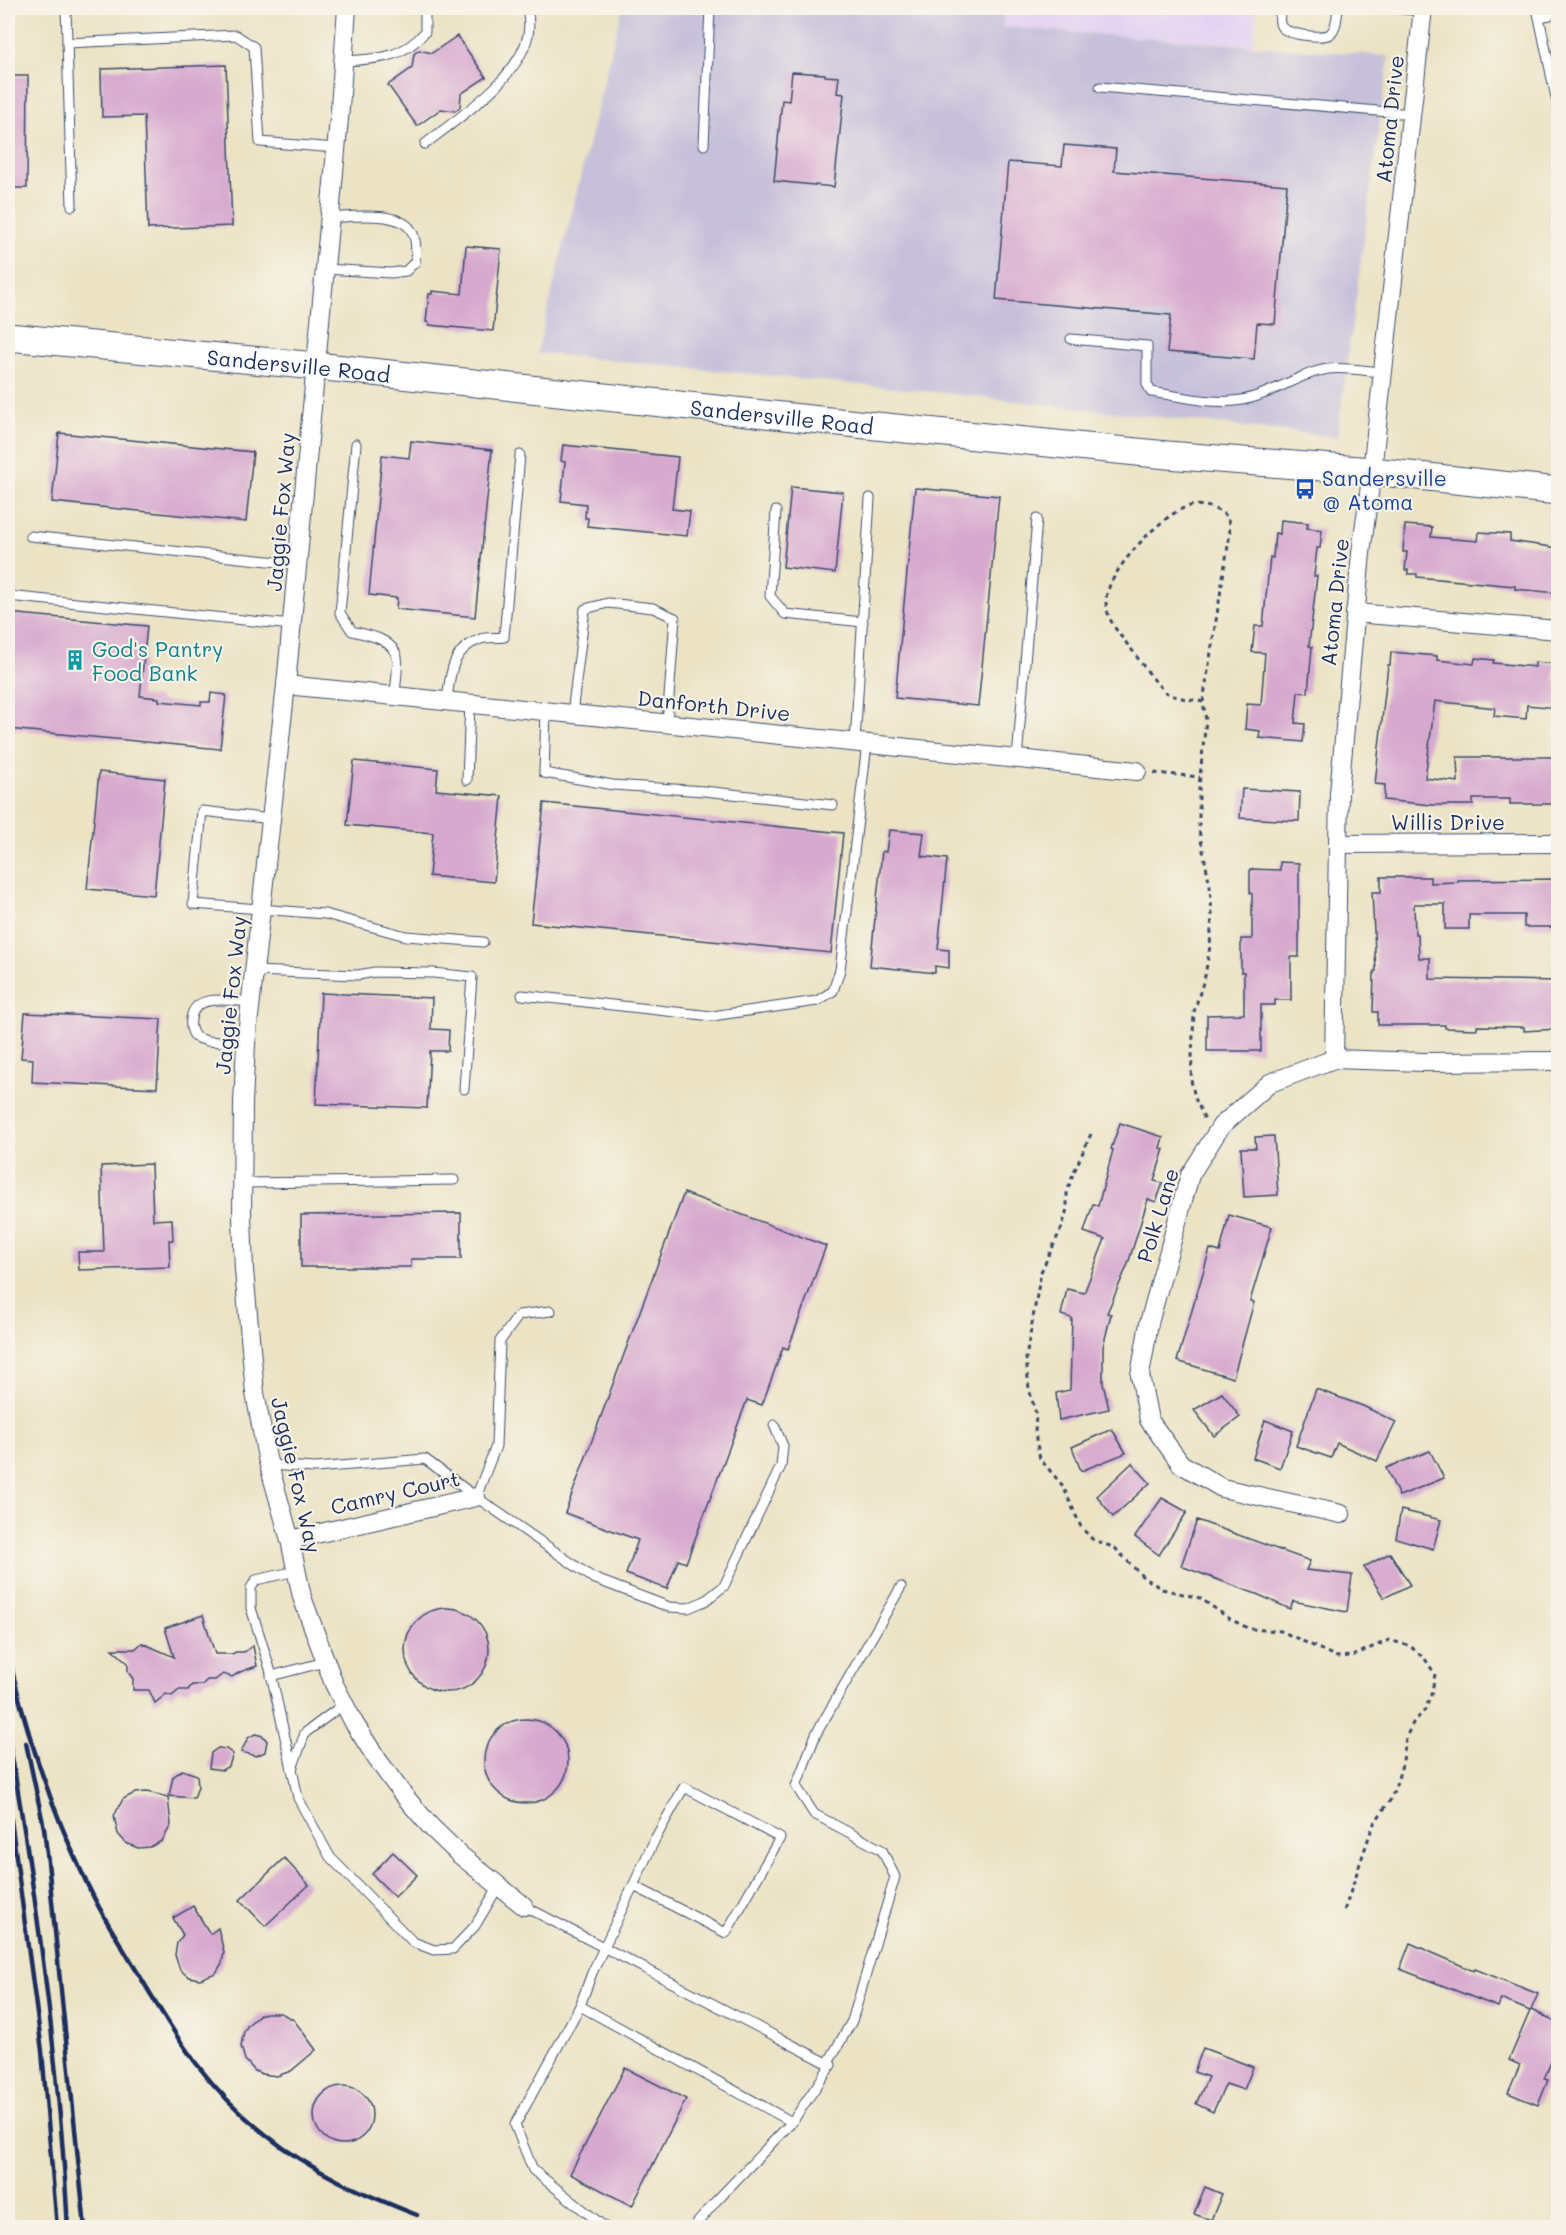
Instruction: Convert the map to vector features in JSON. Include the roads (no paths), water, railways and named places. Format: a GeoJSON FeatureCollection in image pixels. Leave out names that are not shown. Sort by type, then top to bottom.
{"type":"FeatureCollection","features":[{"type":"Feature","properties":{"kind":"street","name":"Jaggie Fox Way"},"geometry":{"type":"LineString","coordinates":[[347,8],[292,625],[246,1044],[242,1183],[244,1270],[255,1393],[269,1465],[290,1539],[302,1597],[325,1662],[344,1704],[400,1792],[430,1826],[452,1848],[524,1906]]}},
{"type":"Feature","properties":{"kind":"street","name":"Atoma Drive"},"geometry":{"type":"LineString","coordinates":[[1334,1059],[1339,793],[1361,553],[1423,9]]}},
{"type":"Feature","properties":{"kind":"street","name":"Sandersville Road"},"geometry":{"type":"LineString","coordinates":[[8,337],[316,366],[1179,456],[1372,471],[1558,490]]}},
{"type":"Feature","properties":{"kind":"street"},"geometry":{"type":"LineString","coordinates":[[1355,612],[1558,630]]}},
{"type":"Feature","properties":{"kind":"street","name":"Danforth Drive"},"geometry":{"type":"LineString","coordinates":[[286,685],[1137,771]]}},
{"type":"Feature","properties":{"kind":"street","name":"Willis Drive"},"geometry":{"type":"LineString","coordinates":[[1338,844],[1558,843]]}},
{"type":"Feature","properties":{"kind":"street","name":"Polk Lane"},"geometry":{"type":"LineString","coordinates":[[1341,1514],[1222,1488],[1181,1464],[1149,1420],[1140,1375],[1149,1323],[1190,1175],[1221,1126],[1270,1083],[1334,1059],[1423,1062],[1558,1061]]}},
{"type":"Feature","properties":{"kind":"street","name":"Camry Court"},"geometry":{"type":"LineString","coordinates":[[290,1539],[476,1497]]}},
{"type":"Feature","properties":{"kind":"lane"},"geometry":{"type":"LineString","coordinates":[[66,8],[72,206]]}},
{"type":"Feature","properties":{"kind":"lane"},"geometry":{"type":"LineString","coordinates":[[344,61],[380,59],[397,53],[417,41],[425,32],[425,8]]}},
{"type":"Feature","properties":{"kind":"lane"},"geometry":{"type":"LineString","coordinates":[[425,144],[480,101],[518,60],[528,37],[528,8]]}},
{"type":"Feature","properties":{"kind":"lane"},"geometry":{"type":"LineString","coordinates":[[704,145],[710,8]]}},
{"type":"Feature","properties":{"kind":"lane"},"geometry":{"type":"LineString","coordinates":[[1281,8],[1281,27],[1289,33],[1322,37],[1331,33],[1335,26],[1338,8]]}},
{"type":"Feature","properties":{"kind":"lane"},"geometry":{"type":"LineString","coordinates":[[1390,8],[1423,9]]}},
{"type":"Feature","properties":{"kind":"lane"},"geometry":{"type":"LineString","coordinates":[[1555,14],[1538,12],[1558,107]]}},
{"type":"Feature","properties":{"kind":"lane"},"geometry":{"type":"LineString","coordinates":[[67,43],[236,35],[254,48],[260,142],[336,148]]}},
{"type":"Feature","properties":{"kind":"lane"},"geometry":{"type":"LineString","coordinates":[[1100,87],[1412,114]]}},
{"type":"Feature","properties":{"kind":"lane"},"geometry":{"type":"LineString","coordinates":[[325,269],[390,273],[406,271],[415,262],[416,244],[411,230],[402,221],[371,216],[330,218]]}},
{"type":"Feature","properties":{"kind":"lane"},"geometry":{"type":"LineString","coordinates":[[1071,339],[1147,346],[1147,384],[1150,392],[1213,401],[1240,400],[1260,396],[1310,374],[1330,369],[1383,372]]}},
{"type":"Feature","properties":{"kind":"lane"},"geometry":{"type":"LineString","coordinates":[[356,444],[340,612],[352,631],[378,638],[389,645],[397,657],[395,696]]}},
{"type":"Feature","properties":{"kind":"lane"},"geometry":{"type":"LineString","coordinates":[[447,701],[451,666],[461,651],[480,639],[504,637],[520,454]]}},
{"type":"Feature","properties":{"kind":"lane"},"geometry":{"type":"LineString","coordinates":[[522,995],[712,1016],[817,1001],[833,991],[840,970],[861,743],[862,622],[870,498]]}},
{"type":"Feature","properties":{"kind":"lane"},"geometry":{"type":"LineString","coordinates":[[776,511],[770,596],[784,614],[862,622]]}},
{"type":"Feature","properties":{"kind":"lane"},"geometry":{"type":"LineString","coordinates":[[1017,759],[1037,519]]}},
{"type":"Feature","properties":{"kind":"lane"},"geometry":{"type":"LineString","coordinates":[[30,536],[297,564]]}},
{"type":"Feature","properties":{"kind":"lane"},"geometry":{"type":"LineString","coordinates":[[8,596],[292,625]]}},
{"type":"Feature","properties":{"kind":"lane"},"geometry":{"type":"LineString","coordinates":[[572,714],[585,609],[608,603],[653,608],[675,618],[667,723]]}},
{"type":"Feature","properties":{"kind":"lane"},"geometry":{"type":"LineString","coordinates":[[467,780],[470,703]]}},
{"type":"Feature","properties":{"kind":"lane"},"geometry":{"type":"LineString","coordinates":[[546,711],[544,773],[613,785],[833,805]]}},
{"type":"Feature","properties":{"kind":"lane"},"geometry":{"type":"LineString","coordinates":[[271,819],[202,811],[193,904],[261,911],[325,914],[406,936],[483,942]]}},
{"type":"Feature","properties":{"kind":"lane"},"geometry":{"type":"LineString","coordinates":[[254,971],[357,975],[375,972],[433,973],[472,977],[464,1089]]}},
{"type":"Feature","properties":{"kind":"lane"},"geometry":{"type":"LineString","coordinates":[[246,1044],[207,1041],[195,1037],[190,1028],[192,1010],[198,1003],[223,1000],[251,1002]]}},
{"type":"Feature","properties":{"kind":"lane"},"geometry":{"type":"LineString","coordinates":[[242,1183],[454,1180]]}},
{"type":"Feature","properties":{"kind":"lane"},"geometry":{"type":"LineString","coordinates":[[476,1497],[496,1446],[500,1341],[519,1315],[551,1311]]}},
{"type":"Feature","properties":{"kind":"lane"},"geometry":{"type":"LineString","coordinates":[[269,1465],[315,1468],[425,1459],[592,1578],[669,1607],[688,1608],[705,1601],[724,1587],[781,1466],[783,1446],[774,1425]]}},
{"type":"Feature","properties":{"kind":"lane"},"geometry":{"type":"LineString","coordinates":[[296,1571],[256,1580],[251,1588],[251,1608],[271,1676],[298,1798],[330,1857],[413,1942],[434,1950],[453,1949],[475,1926],[498,1887]]}},
{"type":"Feature","properties":{"kind":"lane"},"geometry":{"type":"LineString","coordinates":[[828,2063],[852,2021],[895,1877],[882,1850],[814,1814],[796,1786],[816,1734],[901,1587]]}},
{"type":"Feature","properties":{"kind":"lane"},"geometry":{"type":"LineString","coordinates":[[271,1676],[325,1662]]}},
{"type":"Feature","properties":{"kind":"lane"},"geometry":{"type":"LineString","coordinates":[[292,1769],[305,1733],[344,1704]]}},
{"type":"Feature","properties":{"kind":"lane"},"geometry":{"type":"LineString","coordinates":[[606,2228],[533,2170],[515,2125],[580,2006],[592,1972],[655,1839],[684,1787],[780,1838],[726,1933],[634,1886]]}},
{"type":"Feature","properties":{"kind":"lane"},"geometry":{"type":"LineString","coordinates":[[524,1906],[831,2065],[792,2122],[693,2228]]}},
{"type":"Feature","properties":{"kind":"lane"},"geometry":{"type":"LineString","coordinates":[[580,2006],[792,2122]]}},
{"type":"Feature","properties":{"kind":"railway"},"geometry":{"type":"LineString","coordinates":[[8,1651],[39,1765],[83,1875],[118,1940],[195,2062],[245,2117],[282,2147],[338,2180],[417,2215]]}},
{"type":"Feature","properties":{"kind":"railway"},"geometry":{"type":"LineString","coordinates":[[8,1734],[46,1980],[59,2104],[68,2228]]}},
{"type":"Feature","properties":{"kind":"railway"},"geometry":{"type":"LineString","coordinates":[[26,1743],[44,1828],[85,2228]]}},
{"type":"Feature","properties":{"kind":"railway"},"geometry":{"type":"LineString","coordinates":[[8,1797],[42,2051],[57,2228]]}},
{"type":"Feature","properties":{"kind":"place","name":"Sandersville @ Atoma"},"geometry":{"type":"Point","coordinates":[1305,489]}},
{"type":"Feature","properties":{"kind":"place","name":"God's Pantry Food Bank"},"geometry":{"type":"Point","coordinates":[75,660]}}]}
